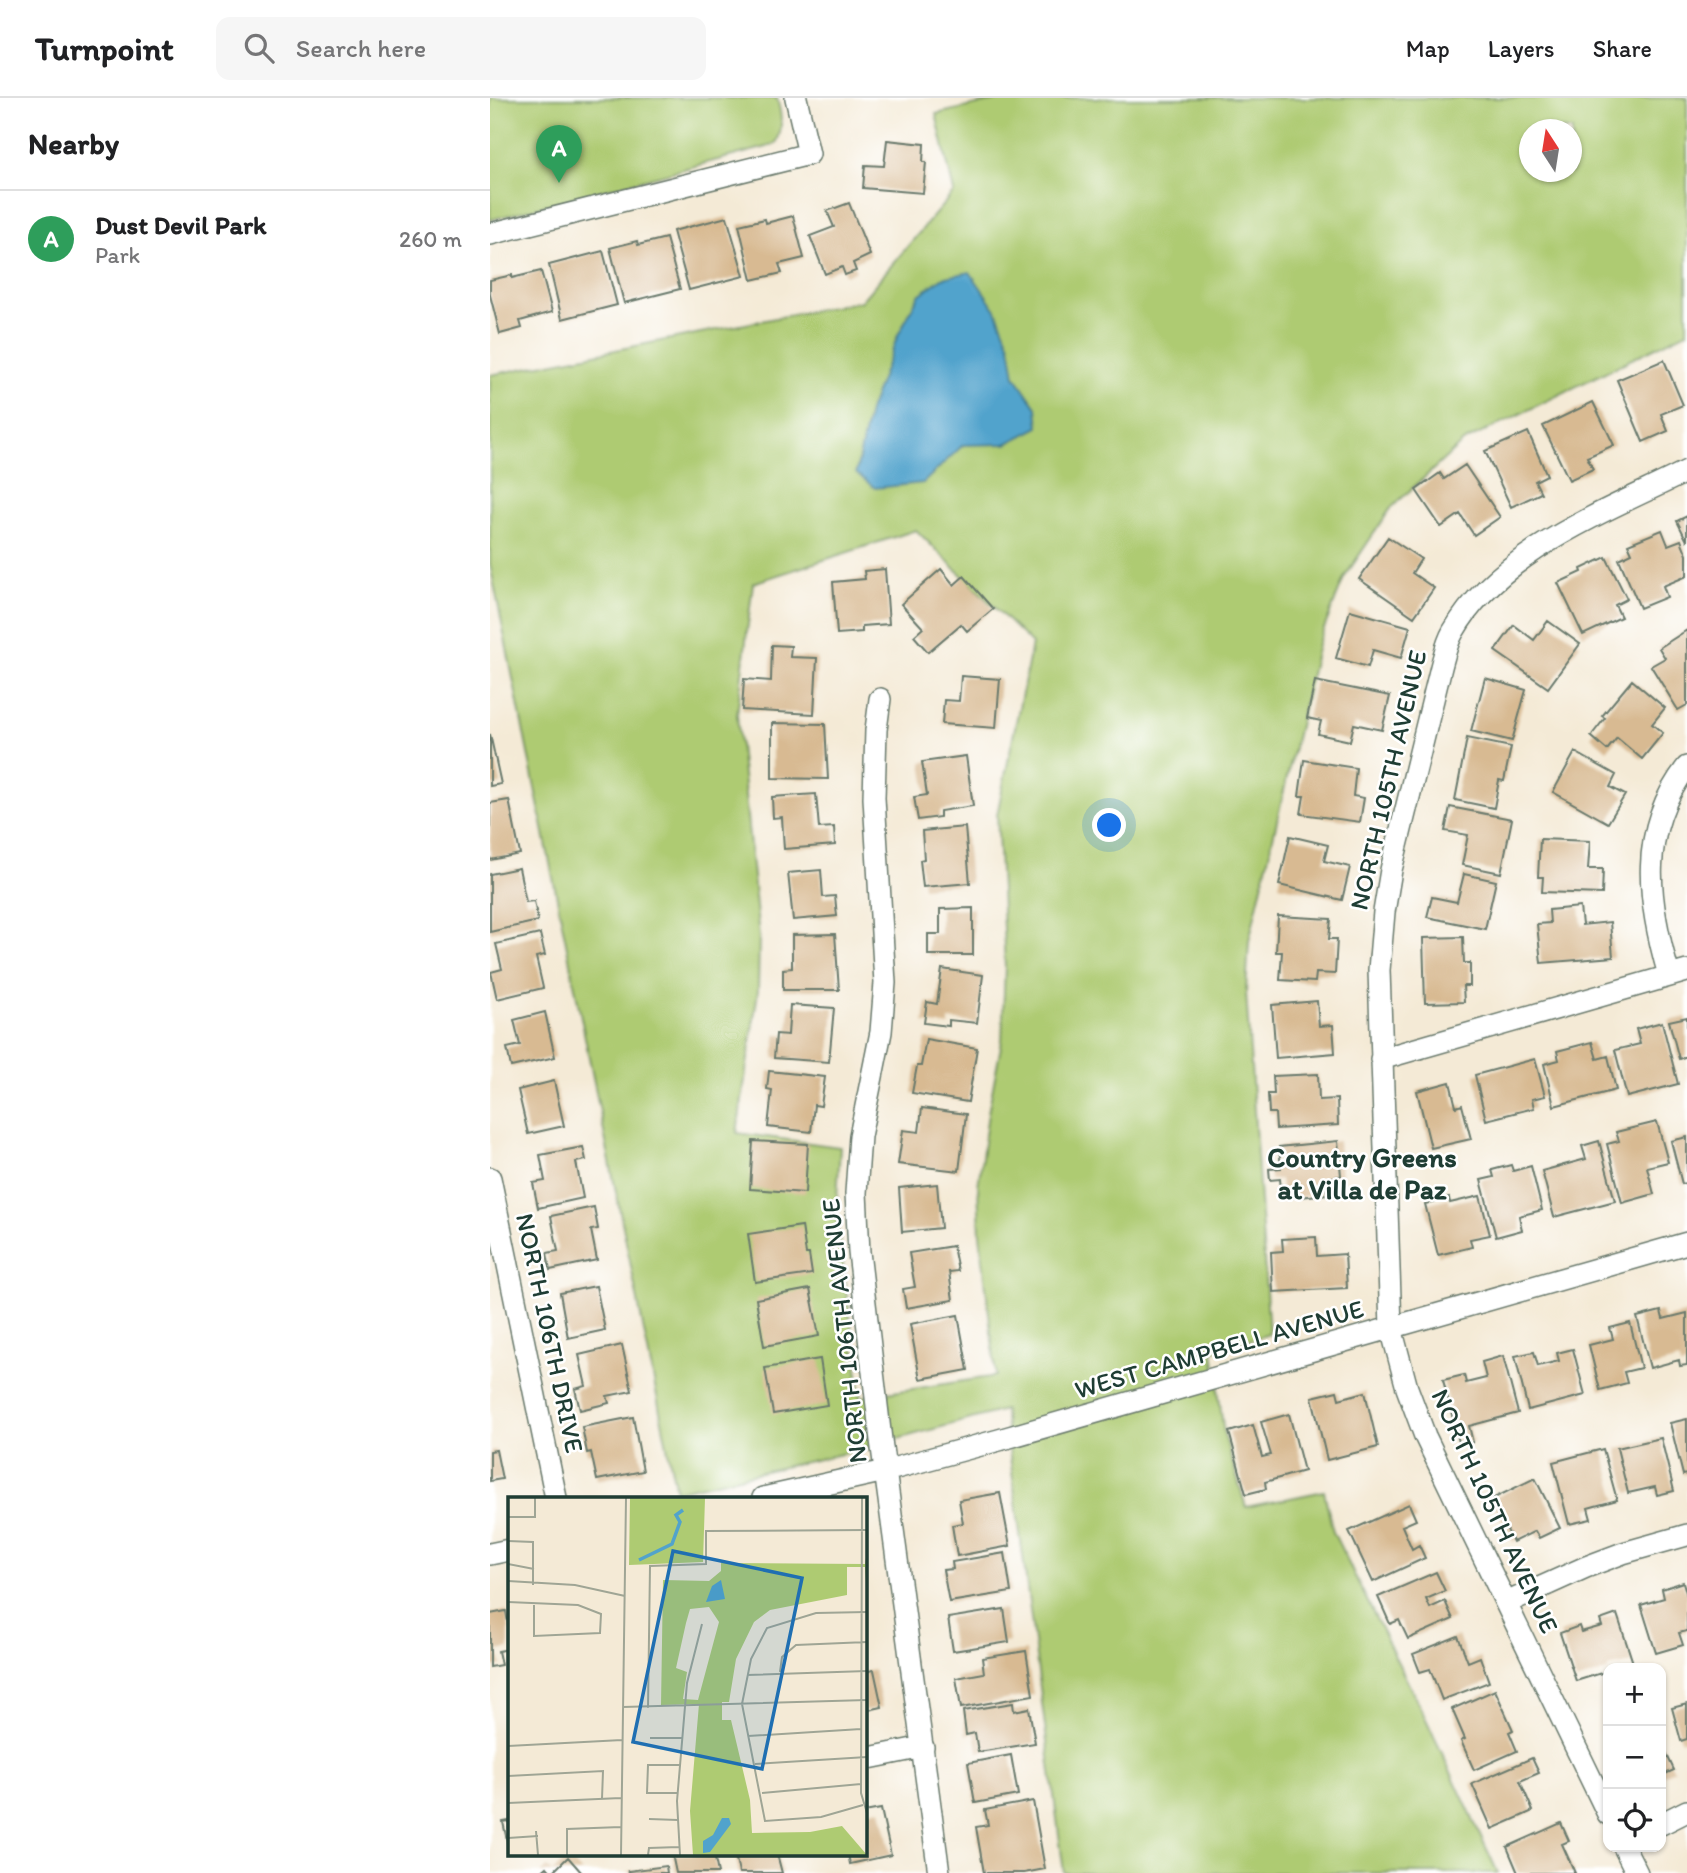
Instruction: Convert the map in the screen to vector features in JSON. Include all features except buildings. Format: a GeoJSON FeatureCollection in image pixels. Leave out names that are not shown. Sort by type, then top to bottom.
{"type":"FeatureCollection","features":[{"type":"Feature","properties":{"kind":"street"},"geometry":{"type":"LineString","coordinates":[[490,234],[809,154],[796,98]]}},
{"type":"Feature","properties":{"kind":"street","name":"NORTH 105TH AVENUE"},"geometry":{"type":"LineString","coordinates":[[1603,1804],[1425,1436],[1407,1388],[1391,1328],[1379,970],[1384,912],[1398,843],[1451,634],[1468,608],[1501,575],[1536,547],[1687,471]]}},
{"type":"Feature","properties":{"kind":"street","name":"NORTH 106TH AVENUE"},"geometry":{"type":"LineString","coordinates":[[880,699],[876,730],[874,798],[885,983],[881,1032],[860,1136],[856,1193],[859,1252],[885,1471],[939,1873]]}},
{"type":"Feature","properties":{"kind":"street"},"geometry":{"type":"LineString","coordinates":[[1381,1059],[1678,973],[1656,930],[1650,870],[1655,834],[1673,785],[1687,767]]}},
{"type":"Feature","properties":{"kind":"street","name":"NORTH 106TH DRIVE"},"geometry":{"type":"LineString","coordinates":[[490,1178],[555,1497]]}},
{"type":"Feature","properties":{"kind":"street","name":"WEST CAMPBELL AVENUE"},"geometry":{"type":"LineString","coordinates":[[772,1497],[885,1471],[1687,1243]]}},
{"type":"Feature","properties":{"kind":"street"},"geometry":{"type":"LineString","coordinates":[[1506,1603],[1623,1553],[1687,1535]]}},
{"type":"Feature","properties":{"kind":"street"},"geometry":{"type":"LineString","coordinates":[[490,1554],[508,1550]]}},
{"type":"Feature","properties":{"kind":"street"},"geometry":{"type":"LineString","coordinates":[[866,1759],[923,1748]]}},
{"type":"Feature","properties":{"kind":"street"},"geometry":{"type":"LineString","coordinates":[[1666,1822],[1687,1811]]}},
{"type":"Feature","properties":{"kind":"street"},"geometry":{"type":"LineString","coordinates":[[1626,1852],[1637,1873]]}},
{"type":"Feature","properties":{"kind":"green space"},"geometry":{"type":"Polygon","coordinates":[[[490,98],[777,98],[781,127],[776,143],[767,147],[490,220],[490,98]]]}},
{"type":"Feature","properties":{"kind":"green space"},"geometry":{"type":"Polygon","coordinates":[[[1009,98],[1687,98],[1687,332],[1463,442],[1391,508],[1344,578],[1318,644],[1249,941],[1246,992],[1269,1334],[1213,1351],[1224,1434],[1246,1507],[1324,1491],[1333,1532],[1426,1719],[1498,1873],[1064,1873],[1004,1410],[846,1453],[676,1491],[490,564],[490,375],[861,301],[954,192],[936,114],[1009,98]],[[916,530],[753,583],[737,715],[759,937],[758,991],[737,1133],[840,1147],[836,1215],[861,1397],[996,1376],[980,1234],[978,1186],[1002,1041],[1005,966],[997,815],[1032,644],[916,530]]]}},
{"type":"Feature","properties":{"kind":"water"},"geometry":{"type":"Polygon","coordinates":[[[970,272],[996,310],[1010,345],[1015,376],[1037,408],[1039,427],[1006,444],[963,445],[923,483],[875,488],[856,473],[869,411],[898,335],[919,295],[942,278],[970,272]]]}},
{"type":"Feature","properties":{"kind":"place","name":"Dust Devil Park"},"geometry":{"type":"Point","coordinates":[559,183]}},
{"type":"Feature","properties":{"kind":"district","name":"Country Greens at Villa de Paz"},"geometry":{"type":"Point","coordinates":[1362,1173]}}]}
